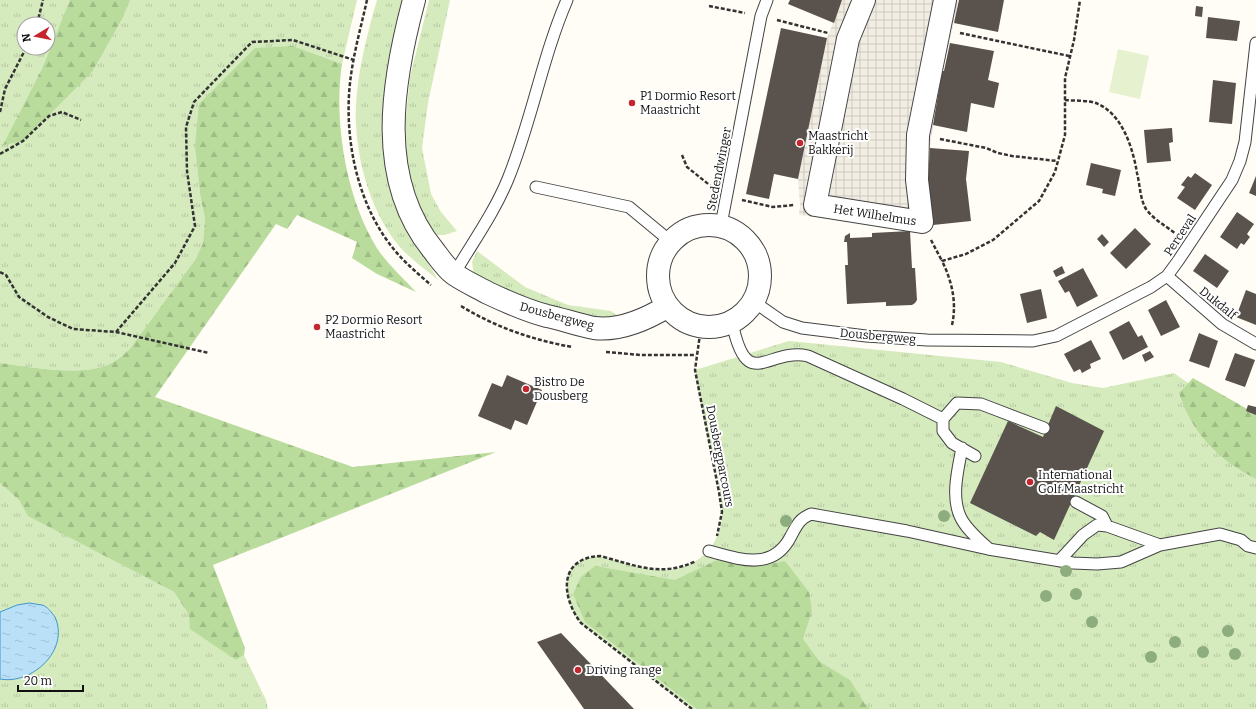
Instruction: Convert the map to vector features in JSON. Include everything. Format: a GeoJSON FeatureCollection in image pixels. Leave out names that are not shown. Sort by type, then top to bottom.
{"type":"FeatureCollection","features":[{"type":"Feature","properties":{"kind":"street","name":"Dousbergweg"},"geometry":{"type":"LineString","coordinates":[[414,0],[404,39],[396,97],[394,132],[396,164],[400,187],[411,218],[427,243],[454,274],[503,300],[534,313],[594,328],[615,327],[649,318],[668,306]]}},
{"type":"Feature","properties":{"kind":"street","name":"Het Wilhelmus"},"geometry":{"type":"LineString","coordinates":[[864,0],[848,39],[815,205],[922,222],[917,180],[918,135],[945,0]]}},
{"type":"Feature","properties":{"kind":"street"},"geometry":{"type":"LineString","coordinates":[[708,224],[721,225],[736,231],[748,242],[757,255],[761,271],[760,287],[754,302],[744,314],[732,322],[717,327],[701,327],[688,323],[677,316],[668,306],[662,296],[658,272],[660,260],[670,241],[683,231],[695,226],[708,224]]}},
{"type":"Feature","properties":{"kind":"lane"},"geometry":{"type":"LineString","coordinates":[[454,274],[495,208],[508,177],[526,127],[556,26],[567,0]]}},
{"type":"Feature","properties":{"kind":"lane","name":"Stedendwinger"},"geometry":{"type":"LineString","coordinates":[[721,225],[761,16],[767,0]]}},
{"type":"Feature","properties":{"kind":"lane","name":"Perceval"},"geometry":{"type":"LineString","coordinates":[[1010,342],[1033,341],[1056,336],[1151,288],[1167,276],[1232,180],[1240,161],[1245,142],[1256,44]]}},
{"type":"Feature","properties":{"kind":"lane"},"geometry":{"type":"LineString","coordinates":[[536,187],[629,207],[670,241]]}},
{"type":"Feature","properties":{"kind":"lane","name":"Dukdalf"},"geometry":{"type":"LineString","coordinates":[[1167,276],[1222,324],[1256,344]]}},
{"type":"Feature","properties":{"kind":"lane","name":"Dousbergweg"},"geometry":{"type":"LineString","coordinates":[[754,302],[783,322],[802,328],[866,336],[1010,342]]}},
{"type":"Feature","properties":{"kind":"lane"},"geometry":{"type":"LineString","coordinates":[[732,322],[736,342],[742,354],[748,360],[757,364],[764,364],[791,355],[799,354],[808,356],[903,399],[943,419]]}},
{"type":"Feature","properties":{"kind":"lane"},"geometry":{"type":"LineString","coordinates":[[975,456],[952,443],[942,431],[943,419],[958,403],[982,404],[1044,428]]}},
{"type":"Feature","properties":{"kind":"lane"},"geometry":{"type":"LineString","coordinates":[[962,448],[958,468],[956,498],[960,516],[975,536],[988,549]]}},
{"type":"Feature","properties":{"kind":"lane"},"geometry":{"type":"LineString","coordinates":[[1076,502],[1102,516],[1107,526]]}},
{"type":"Feature","properties":{"kind":"lane"},"geometry":{"type":"LineString","coordinates":[[709,550],[746,560],[769,558],[781,551],[802,517],[811,514],[907,531],[988,549],[1059,561],[1097,564],[1121,562],[1160,545],[1220,534],[1241,540],[1248,546],[1256,548]]}},
{"type":"Feature","properties":{"kind":"lane"},"geometry":{"type":"LineString","coordinates":[[1059,561],[1083,535],[1097,525],[1107,526],[1160,545]]}},
{"type":"Feature","properties":{"kind":"path"},"geometry":{"type":"LineString","coordinates":[[39,16],[43,0]]}},
{"type":"Feature","properties":{"kind":"path"},"geometry":{"type":"LineString","coordinates":[[367,0],[350,83],[349,107],[356,168],[365,199],[376,222],[392,247],[434,288]]}},
{"type":"Feature","properties":{"kind":"path"},"geometry":{"type":"LineString","coordinates":[[948,340],[955,312],[951,279],[942,261],[966,254],[993,240],[1039,201],[1055,172],[1065,135],[1065,78],[1074,40],[1080,0]]}},
{"type":"Feature","properties":{"kind":"path"},"geometry":{"type":"LineString","coordinates":[[939,29],[1069,56]]}},
{"type":"Feature","properties":{"kind":"path"},"geometry":{"type":"LineString","coordinates":[[116,332],[175,263],[195,226],[188,171],[186,127],[194,102],[252,42],[293,40],[354,60]]}},
{"type":"Feature","properties":{"kind":"path"},"geometry":{"type":"LineString","coordinates":[[0,112],[5,89],[22,56]]}},
{"type":"Feature","properties":{"kind":"path"},"geometry":{"type":"LineString","coordinates":[[1065,100],[1098,103],[1108,110],[1118,122],[1132,152],[1146,208],[1152,217],[1188,246]]}},
{"type":"Feature","properties":{"kind":"path"},"geometry":{"type":"LineString","coordinates":[[0,154],[23,141],[49,116],[62,112],[81,120]]}},
{"type":"Feature","properties":{"kind":"path"},"geometry":{"type":"LineString","coordinates":[[918,135],[986,148],[998,153],[1012,156],[1057,161]]}},
{"type":"Feature","properties":{"kind":"path"},"geometry":{"type":"LineString","coordinates":[[0,272],[6,275],[19,297],[48,317],[73,329],[116,332],[208,353]]}},
{"type":"Feature","properties":{"kind":"path","name":"Dousbergparcours"},"geometry":{"type":"LineString","coordinates":[[692,709],[581,623],[573,613],[566,589],[568,577],[572,568],[578,562],[592,556],[600,556],[658,570],[669,570],[691,563],[709,550],[715,541],[722,512],[713,458],[695,370],[701,327]]}},
{"type":"Feature","properties":{"kind":"green space"},"geometry":{"type":"Polygon","coordinates":[[[0,0],[357,0],[342,64],[293,46],[196,152],[200,194],[205,219],[203,243],[195,260],[130,350],[112,363],[93,369],[53,370],[0,363],[0,0]]]}},
{"type":"Feature","properties":{"kind":"green space"},"geometry":{"type":"Polygon","coordinates":[[[70,0],[130,0],[122,19],[92,72],[23,141],[3,145],[47,56],[56,56],[56,34],[70,0]]]}},
{"type":"Feature","properties":{"kind":"green space"},"geometry":{"type":"Polygon","coordinates":[[[377,0],[404,0],[395,48],[406,224],[438,280],[404,252],[385,226],[370,194],[360,158],[356,122],[357,92],[364,52],[377,0]]]}},
{"type":"Feature","properties":{"kind":"green space"},"geometry":{"type":"Polygon","coordinates":[[[429,0],[450,0],[428,103],[422,148],[431,194],[441,212],[457,231],[444,235],[432,235],[415,202],[407,159],[405,125],[410,77],[429,0]]]}},
{"type":"Feature","properties":{"kind":"green space"},"geometry":{"type":"Polygon","coordinates":[[[293,46],[342,64],[340,87],[341,137],[351,188],[359,212],[369,234],[381,254],[416,292],[377,274],[352,258],[357,242],[297,215],[287,229],[276,224],[155,397],[353,467],[496,452],[213,565],[245,648],[244,655],[236,660],[190,629],[189,615],[174,592],[28,516],[19,500],[0,483],[0,363],[53,370],[93,369],[112,363],[130,349],[195,260],[203,243],[205,219],[200,194],[195,146],[199,104],[255,48],[293,46]]]}},
{"type":"Feature","properties":{"kind":"green space"},"geometry":{"type":"Polygon","coordinates":[[[1118,49],[1149,56],[1140,99],[1109,92],[1118,49]]]}},
{"type":"Feature","properties":{"kind":"green space"},"geometry":{"type":"Polygon","coordinates":[[[477,251],[525,287],[568,305],[611,311],[621,318],[594,320],[527,303],[474,275],[472,262],[477,251]]]}},
{"type":"Feature","properties":{"kind":"green space"},"geometry":{"type":"Polygon","coordinates":[[[789,341],[1001,362],[1072,383],[1103,388],[1174,373],[1256,432],[1256,709],[692,709],[581,623],[574,613],[570,602],[567,591],[567,580],[570,571],[576,564],[586,558],[600,556],[644,568],[672,570],[695,562],[712,546],[718,535],[722,511],[718,481],[705,425],[695,370],[789,341]]]}},
{"type":"Feature","properties":{"kind":"green space"},"geometry":{"type":"Polygon","coordinates":[[[1193,378],[1256,414],[1256,479],[1243,472],[1219,454],[1208,444],[1191,421],[1179,393],[1193,378]]]}},
{"type":"Feature","properties":{"kind":"green space"},"geometry":{"type":"Polygon","coordinates":[[[0,483],[19,500],[29,516],[174,592],[189,615],[236,660],[244,655],[266,700],[268,709],[0,709],[0,483]]]}},
{"type":"Feature","properties":{"kind":"green space"},"geometry":{"type":"Polygon","coordinates":[[[717,560],[762,566],[785,561],[809,592],[812,611],[803,639],[820,662],[850,680],[865,704],[870,709],[697,709],[585,622],[573,594],[581,577],[595,566],[675,580],[717,560]]]}},
{"type":"Feature","properties":{"kind":"shaded area"},"geometry":{"type":"Polygon","coordinates":[[[842,0],[959,0],[937,96],[939,96],[931,138],[928,179],[933,225],[923,226],[799,215],[800,205],[798,179],[827,38],[842,0]]]}},
{"type":"Feature","properties":{"kind":"water"},"geometry":{"type":"Polygon","coordinates":[[[29,603],[44,606],[55,617],[58,629],[57,641],[53,653],[45,663],[35,671],[12,679],[0,679],[0,612],[17,605],[29,603]]]}},
{"type":"Feature","properties":{"kind":"building"},"geometry":{"type":"Polygon","coordinates":[[[790,0],[842,0],[834,23],[788,4],[790,0]]]}},
{"type":"Feature","properties":{"kind":"building"},"geometry":{"type":"Polygon","coordinates":[[[959,0],[1004,0],[998,32],[954,23],[959,0]]]}},
{"type":"Feature","properties":{"kind":"building"},"geometry":{"type":"Polygon","coordinates":[[[1196,6],[1203,7],[1202,17],[1195,16],[1196,6]]]}},
{"type":"Feature","properties":{"kind":"building"},"geometry":{"type":"Polygon","coordinates":[[[1208,17],[1240,21],[1237,41],[1206,38],[1208,17]]]}},
{"type":"Feature","properties":{"kind":"building"},"geometry":{"type":"Polygon","coordinates":[[[781,28],[827,38],[798,179],[774,174],[769,199],[746,194],[781,28]]]}},
{"type":"Feature","properties":{"kind":"building"},"geometry":{"type":"Polygon","coordinates":[[[950,43],[994,51],[988,80],[999,83],[994,108],[971,103],[967,132],[933,125],[942,71],[944,71],[950,43]]]}},
{"type":"Feature","properties":{"kind":"building"},"geometry":{"type":"Polygon","coordinates":[[[1213,80],[1236,83],[1232,124],[1209,122],[1213,80]]]}},
{"type":"Feature","properties":{"kind":"building"},"geometry":{"type":"Polygon","coordinates":[[[1172,128],[1173,142],[1169,143],[1171,161],[1147,163],[1144,130],[1172,128]]]}},
{"type":"Feature","properties":{"kind":"building"},"geometry":{"type":"Polygon","coordinates":[[[930,148],[969,151],[966,179],[971,221],[933,225],[928,179],[930,148]]]}},
{"type":"Feature","properties":{"kind":"building"},"geometry":{"type":"Polygon","coordinates":[[[1091,163],[1121,170],[1115,196],[1102,193],[1103,189],[1086,185],[1091,163]]]}},
{"type":"Feature","properties":{"kind":"building"},"geometry":{"type":"Polygon","coordinates":[[[1195,173],[1212,185],[1195,210],[1177,198],[1185,187],[1181,185],[1188,176],[1191,178],[1195,173]]]}},
{"type":"Feature","properties":{"kind":"building"},"geometry":{"type":"Polygon","coordinates":[[[1256,176],[1256,196],[1249,193],[1256,176]]]}},
{"type":"Feature","properties":{"kind":"building"},"geometry":{"type":"Polygon","coordinates":[[[1237,212],[1254,224],[1247,234],[1250,237],[1244,245],[1241,243],[1237,249],[1220,237],[1237,212]]]}},
{"type":"Feature","properties":{"kind":"building"},"geometry":{"type":"Polygon","coordinates":[[[1135,228],[1151,244],[1126,269],[1110,253],[1135,228]]]}},
{"type":"Feature","properties":{"kind":"building"},"geometry":{"type":"Polygon","coordinates":[[[910,231],[912,268],[915,268],[917,300],[915,303],[912,305],[886,306],[886,302],[847,304],[845,265],[848,265],[847,242],[844,242],[845,236],[850,233],[850,238],[872,237],[872,233],[910,231]]]}},
{"type":"Feature","properties":{"kind":"building"},"geometry":{"type":"Polygon","coordinates":[[[1102,234],[1109,242],[1104,247],[1097,239],[1102,234]]]}},
{"type":"Feature","properties":{"kind":"building"},"geometry":{"type":"Polygon","coordinates":[[[1205,254],[1229,271],[1217,288],[1193,271],[1205,254]]]}},
{"type":"Feature","properties":{"kind":"building"},"geometry":{"type":"Polygon","coordinates":[[[1062,266],[1065,273],[1056,277],[1053,271],[1062,266]]]}},
{"type":"Feature","properties":{"kind":"building"},"geometry":{"type":"Polygon","coordinates":[[[1083,268],[1098,296],[1077,307],[1069,291],[1065,293],[1058,281],[1083,268]]]}},
{"type":"Feature","properties":{"kind":"building"},"geometry":{"type":"Polygon","coordinates":[[[1041,289],[1047,318],[1027,323],[1020,294],[1041,289]]]}},
{"type":"Feature","properties":{"kind":"building"},"geometry":{"type":"Polygon","coordinates":[[[1246,290],[1256,294],[1256,325],[1236,317],[1246,290]]]}},
{"type":"Feature","properties":{"kind":"building"},"geometry":{"type":"Polygon","coordinates":[[[1166,300],[1180,327],[1161,336],[1148,310],[1166,300]]]}},
{"type":"Feature","properties":{"kind":"building"},"geometry":{"type":"Polygon","coordinates":[[[1129,321],[1138,337],[1142,335],[1148,347],[1123,360],[1109,332],[1129,321]]]}},
{"type":"Feature","properties":{"kind":"building"},"geometry":{"type":"Polygon","coordinates":[[[1199,333],[1218,341],[1209,368],[1189,361],[1199,333]]]}},
{"type":"Feature","properties":{"kind":"building"},"geometry":{"type":"Polygon","coordinates":[[[1091,340],[1101,359],[1090,364],[1091,368],[1082,373],[1080,369],[1074,372],[1064,354],[1091,340]]]}},
{"type":"Feature","properties":{"kind":"building"},"geometry":{"type":"Polygon","coordinates":[[[1150,351],[1154,357],[1145,362],[1142,355],[1150,351]]]}},
{"type":"Feature","properties":{"kind":"building"},"geometry":{"type":"Polygon","coordinates":[[[1235,353],[1255,360],[1245,387],[1225,380],[1235,353]]]}},
{"type":"Feature","properties":{"kind":"building"},"geometry":{"type":"Polygon","coordinates":[[[507,375],[542,390],[527,425],[515,420],[511,430],[478,416],[492,383],[502,387],[507,375]]]}},
{"type":"Feature","properties":{"kind":"building"},"geometry":{"type":"Polygon","coordinates":[[[1248,405],[1256,407],[1256,415],[1246,411],[1248,405]]]}},
{"type":"Feature","properties":{"kind":"building","name":"International Golf Maastricht"},"geometry":{"type":"Polygon","coordinates":[[[1056,406],[1104,431],[1054,540],[1040,532],[1036,536],[970,503],[1008,421],[1043,437],[1056,406]]]}},
{"type":"Feature","properties":{"kind":"building","name":"Driving range"},"geometry":{"type":"Polygon","coordinates":[[[561,633],[634,709],[584,709],[537,642],[561,633]]]}},
{"type":"Feature","properties":{"kind":"place","name":"P1 Dormio Resort Maastricht"},"geometry":{"type":"Point","coordinates":[632,103]}},
{"type":"Feature","properties":{"kind":"place","name":"Maastricht Bakkerij"},"geometry":{"type":"Point","coordinates":[800,143]}},
{"type":"Feature","properties":{"kind":"place","name":"P2 Dormio Resort Maastricht"},"geometry":{"type":"Point","coordinates":[317,327]}},
{"type":"Feature","properties":{"kind":"place","name":"Bistro De Dousberg"},"geometry":{"type":"Point","coordinates":[526,389]}},
{"type":"Feature","properties":{"kind":"place","name":"International Golf Maastricht"},"geometry":{"type":"Point","coordinates":[1030,482]}},
{"type":"Feature","properties":{"kind":"place","name":"Driving range"},"geometry":{"type":"Point","coordinates":[578,670]}}]}
